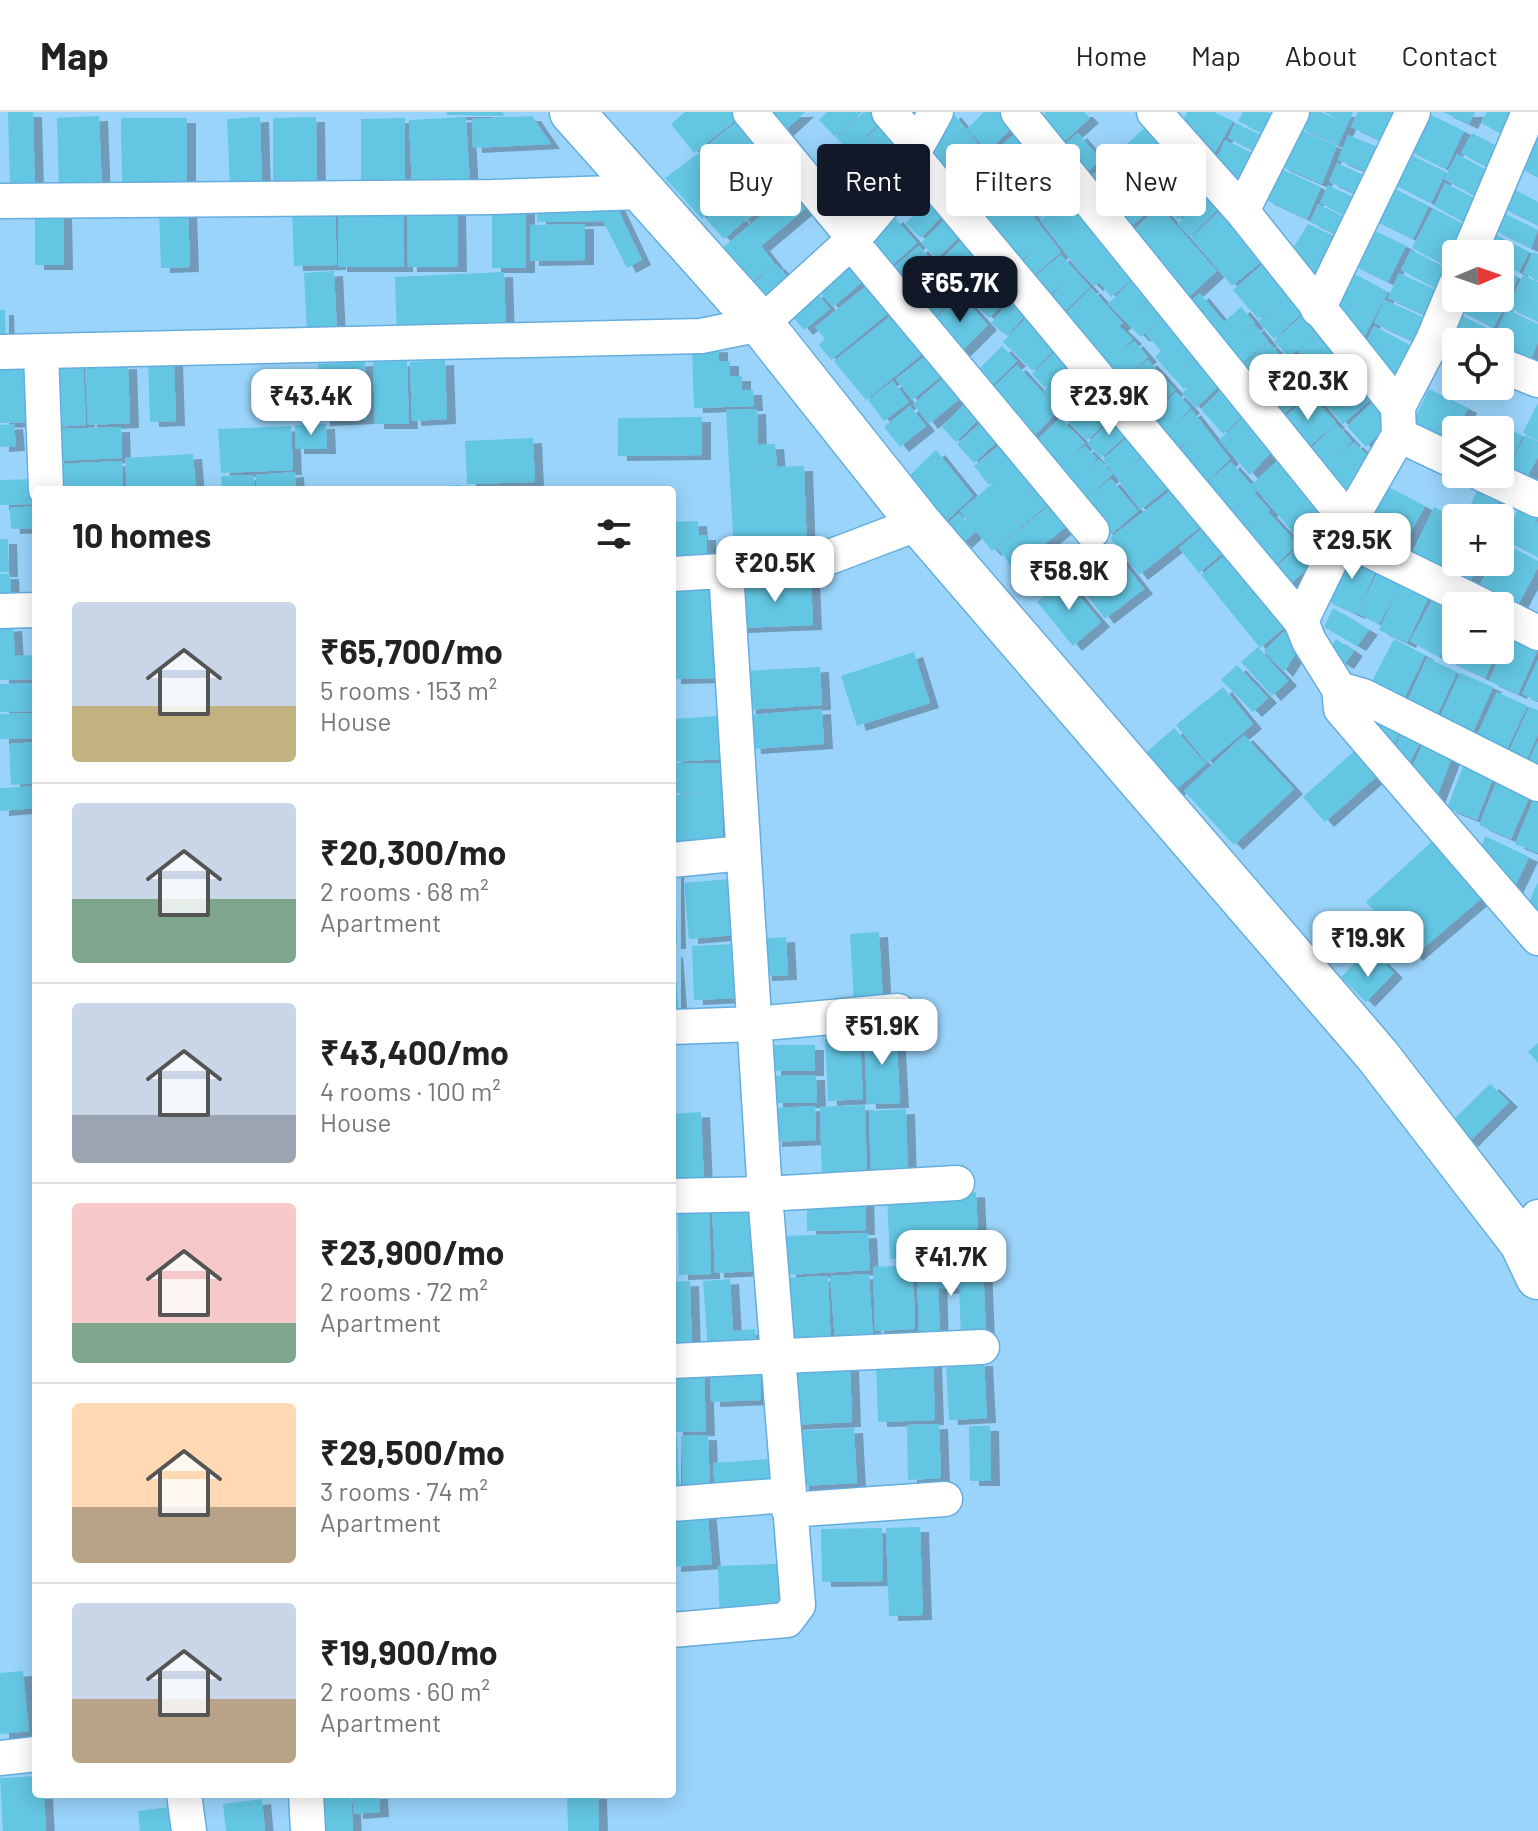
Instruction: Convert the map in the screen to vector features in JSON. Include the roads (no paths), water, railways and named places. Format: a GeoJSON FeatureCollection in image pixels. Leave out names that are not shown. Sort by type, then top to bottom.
{"type":"FeatureCollection","features":[{"type":"Feature","properties":{"kind":"street"},"geometry":{"type":"LineString","coordinates":[[572,112],[761,324],[919,523],[1377,1055],[1533,1245]]}},
{"type":"Feature","properties":{"kind":"street"},"geometry":{"type":"LineString","coordinates":[[750,112],[1092,531]]}},
{"type":"Feature","properties":{"kind":"street"},"geometry":{"type":"LineString","coordinates":[[889,112],[910,136],[911,144]]}},
{"type":"Feature","properties":{"kind":"street"},"geometry":{"type":"LineString","coordinates":[[918,144],[936,112]]}},
{"type":"Feature","properties":{"kind":"street"},"geometry":{"type":"LineString","coordinates":[[1018,112],[1346,530],[1458,592]]}},
{"type":"Feature","properties":{"kind":"street"},"geometry":{"type":"LineString","coordinates":[[1242,211],[1292,112]]}},
{"type":"Feature","properties":{"kind":"street"},"geometry":{"type":"LineString","coordinates":[[1318,309],[1413,112]]}},
{"type":"Feature","properties":{"kind":"street"},"geometry":{"type":"LineString","coordinates":[[1475,240],[1529,112]]}},
{"type":"Feature","properties":{"kind":"street"},"geometry":{"type":"LineString","coordinates":[[1166,118],[1318,309],[1399,421],[1442,452]]}},
{"type":"Feature","properties":{"kind":"street"},"geometry":{"type":"LineString","coordinates":[[930,177],[1301,621],[1309,641],[1339,689],[1341,709],[1538,938]]}},
{"type":"Feature","properties":{"kind":"street"},"geometry":{"type":"LineString","coordinates":[[0,201],[493,197],[643,192]]}},
{"type":"Feature","properties":{"kind":"street"},"geometry":{"type":"LineString","coordinates":[[0,352],[701,336],[761,324],[852,240],[873,216]]}},
{"type":"Feature","properties":{"kind":"street"},"geometry":{"type":"LineString","coordinates":[[1301,621],[1399,421],[1442,347]]}},
{"type":"Feature","properties":{"kind":"street"},"geometry":{"type":"LineString","coordinates":[[41,352],[46,486]]}},
{"type":"Feature","properties":{"kind":"street"},"geometry":{"type":"LineString","coordinates":[[1514,368],[1536,374]]}},
{"type":"Feature","properties":{"kind":"street"},"geometry":{"type":"LineString","coordinates":[[1512,488],[1538,500]]}},
{"type":"Feature","properties":{"kind":"street"},"geometry":{"type":"LineString","coordinates":[[676,574],[806,566],[919,523]]}},
{"type":"Feature","properties":{"kind":"street"},"geometry":{"type":"LineString","coordinates":[[676,1630],[787,1620],[798,1605],[765,1194],[726,571]]}},
{"type":"Feature","properties":{"kind":"street"},"geometry":{"type":"LineString","coordinates":[[0,611],[32,610]]}},
{"type":"Feature","properties":{"kind":"street"},"geometry":{"type":"LineString","coordinates":[[1514,621],[1538,633]]}},
{"type":"Feature","properties":{"kind":"street"},"geometry":{"type":"LineString","coordinates":[[1339,689],[1363,696],[1538,784]]}},
{"type":"Feature","properties":{"kind":"street"},"geometry":{"type":"LineString","coordinates":[[676,860],[743,853]]}},
{"type":"Feature","properties":{"kind":"street"},"geometry":{"type":"LineString","coordinates":[[676,1027],[754,1024],[898,1011]]}},
{"type":"Feature","properties":{"kind":"street"},"geometry":{"type":"LineString","coordinates":[[676,1196],[957,1183]]}},
{"type":"Feature","properties":{"kind":"street"},"geometry":{"type":"LineString","coordinates":[[676,1361],[982,1347]]}},
{"type":"Feature","properties":{"kind":"street"},"geometry":{"type":"LineString","coordinates":[[676,1504],[945,1499]]}},
{"type":"Feature","properties":{"kind":"street"},"geometry":{"type":"LineString","coordinates":[[0,1758],[32,1754]]}},
{"type":"Feature","properties":{"kind":"street"},"geometry":{"type":"LineString","coordinates":[[188,1798],[189,1831]]}},
{"type":"Feature","properties":{"kind":"street"},"geometry":{"type":"LineString","coordinates":[[306,1798],[308,1831]]}}]}
